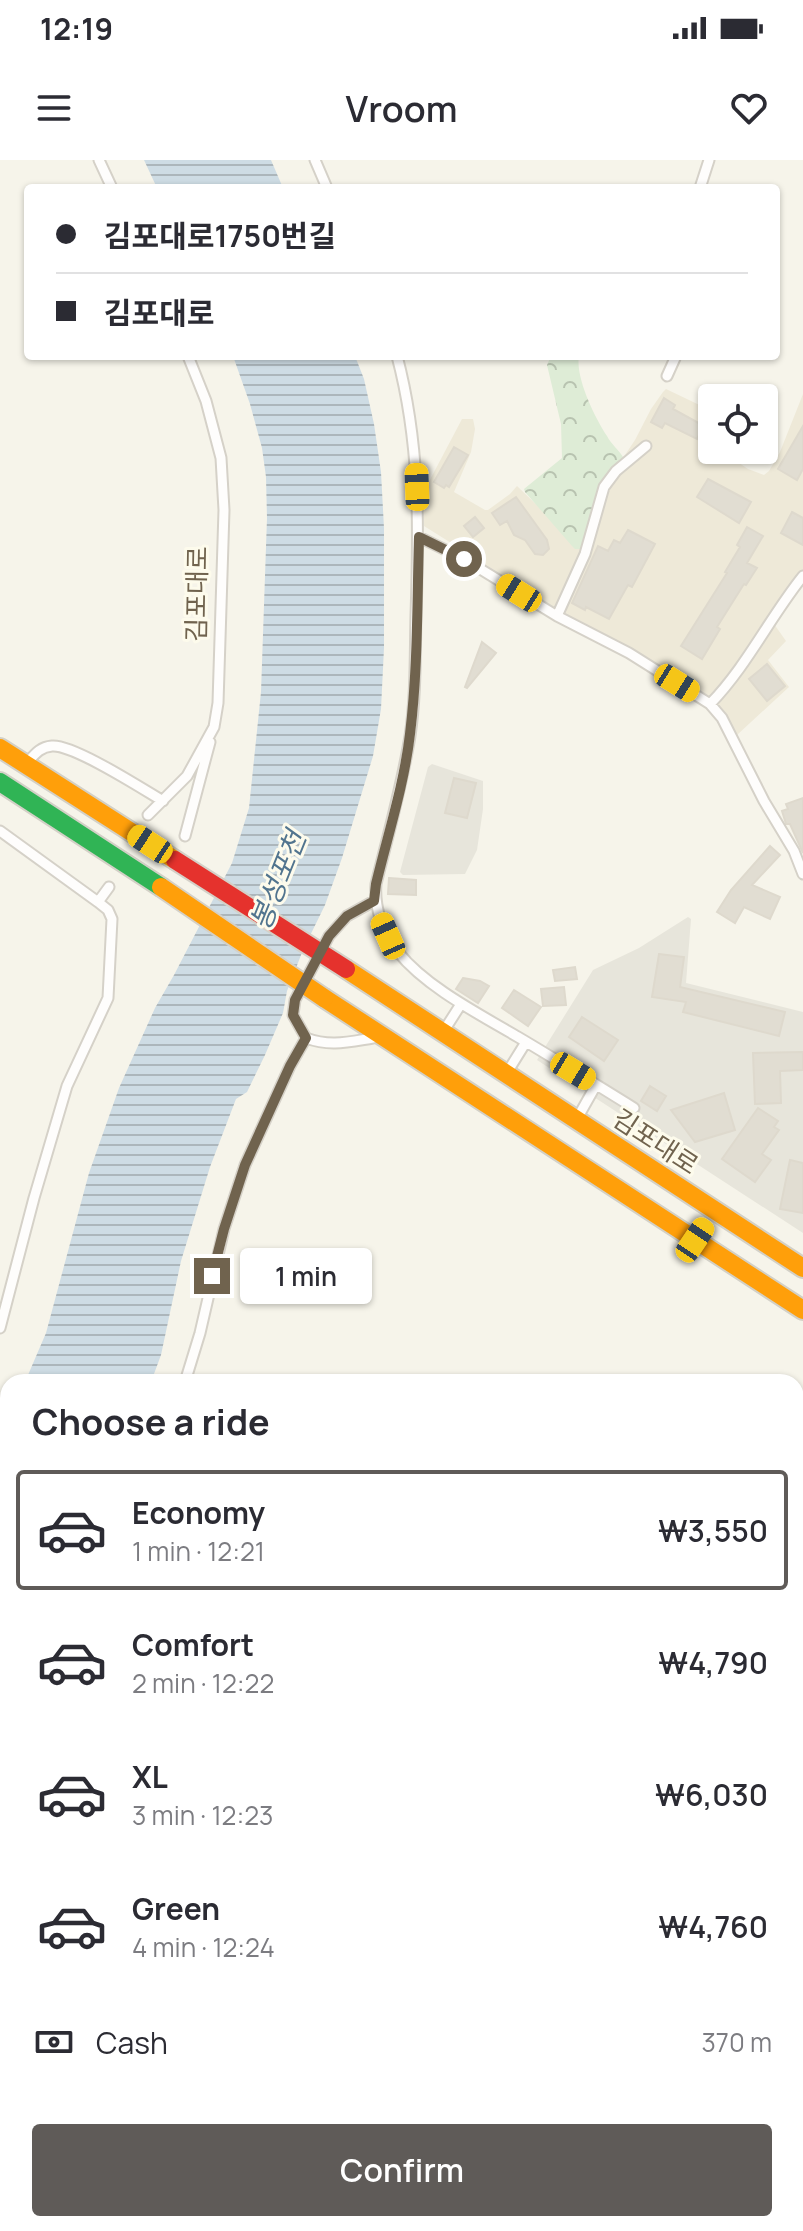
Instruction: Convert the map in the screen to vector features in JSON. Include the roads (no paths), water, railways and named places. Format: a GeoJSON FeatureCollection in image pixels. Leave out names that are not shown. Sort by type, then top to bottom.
{"type":"FeatureCollection","features":[{"type":"Feature","properties":{"kind":"main road","name":"김포대로"},"geometry":{"type":"LineString","coordinates":[[0,748],[346,969],[803,1268]]}},
{"type":"Feature","properties":{"kind":"main road"},"geometry":{"type":"LineString","coordinates":[[0,782],[324,998],[803,1309]]}},
{"type":"Feature","properties":{"kind":"main road"},"geometry":{"type":"LineString","coordinates":[[695,1240],[716,1211]]}},
{"type":"Feature","properties":{"kind":"lane"},"geometry":{"type":"LineString","coordinates":[[99,160],[110,184]]}},
{"type":"Feature","properties":{"kind":"lane"},"geometry":{"type":"LineString","coordinates":[[315,160],[325,184]]}},
{"type":"Feature","properties":{"kind":"lane"},"geometry":{"type":"LineString","coordinates":[[701,184],[709,160]]}},
{"type":"Feature","properties":{"kind":"lane","name":"김포대로"},"geometry":{"type":"LineString","coordinates":[[148,815],[187,776],[214,727],[220,671],[224,510],[221,458],[206,401],[190,360]]}},
{"type":"Feature","properties":{"kind":"lane"},"geometry":{"type":"LineString","coordinates":[[398,360],[414,442],[419,537],[415,671],[410,733],[374,901],[388,936],[410,964],[461,1004],[634,1108]]}},
{"type":"Feature","properties":{"kind":"lane"},"geometry":{"type":"LineString","coordinates":[[667,376],[674,360]]}},
{"type":"Feature","properties":{"kind":"lane"},"geometry":{"type":"LineString","coordinates":[[557,616],[585,554],[604,487],[616,471],[646,446]]}},
{"type":"Feature","properties":{"kind":"lane"},"geometry":{"type":"LineString","coordinates":[[419,537],[464,559],[557,616],[629,653],[710,704],[722,718],[764,801],[794,851],[803,874]]}},
{"type":"Feature","properties":{"kind":"lane"},"geometry":{"type":"LineString","coordinates":[[710,704],[734,677],[803,576]]}},
{"type":"Feature","properties":{"kind":"lane"},"geometry":{"type":"LineString","coordinates":[[185,836],[214,727]]}},
{"type":"Feature","properties":{"kind":"lane"},"geometry":{"type":"LineString","coordinates":[[25,764],[41,748],[55,745],[76,752],[163,801]]}},
{"type":"Feature","properties":{"kind":"lane"},"geometry":{"type":"LineString","coordinates":[[0,831],[98,902],[108,910],[112,919],[108,998],[67,1086],[0,1328]]}},
{"type":"Feature","properties":{"kind":"lane"},"geometry":{"type":"LineString","coordinates":[[98,902],[109,887]]}},
{"type":"Feature","properties":{"kind":"lane"},"geometry":{"type":"LineString","coordinates":[[374,901],[347,916],[329,936],[295,1000],[293,1015],[306,1038],[320,1043],[382,1036]]}},
{"type":"Feature","properties":{"kind":"lane"},"geometry":{"type":"LineString","coordinates":[[443,1032],[461,1004]]}},
{"type":"Feature","properties":{"kind":"lane"},"geometry":{"type":"LineString","coordinates":[[187,1374],[224,1229],[245,1165],[306,1038]]}},
{"type":"Feature","properties":{"kind":"lane"},"geometry":{"type":"LineString","coordinates":[[506,1074],[526,1042]]}},
{"type":"Feature","properties":{"kind":"lane"},"geometry":{"type":"LineString","coordinates":[[576,1120],[596,1085]]}},
{"type":"Feature","properties":{"kind":"water"},"geometry":{"type":"Polygon","coordinates":[[[144,160],[271,160],[281,184],[155,184],[144,160]]]}},
{"type":"Feature","properties":{"kind":"water","name":"봉성포천"},"geometry":{"type":"Polygon","coordinates":[[[234,360],[357,360],[364,379],[381,472],[384,528],[384,648],[381,709],[373,756],[342,858],[287,991],[283,1013],[247,1092],[236,1099],[210,1167],[181,1261],[161,1355],[154,1374],[28,1374],[46,1333],[89,1173],[119,1088],[155,1008],[232,863],[249,808],[261,692],[267,518],[262,448],[234,360]]]}}]}
